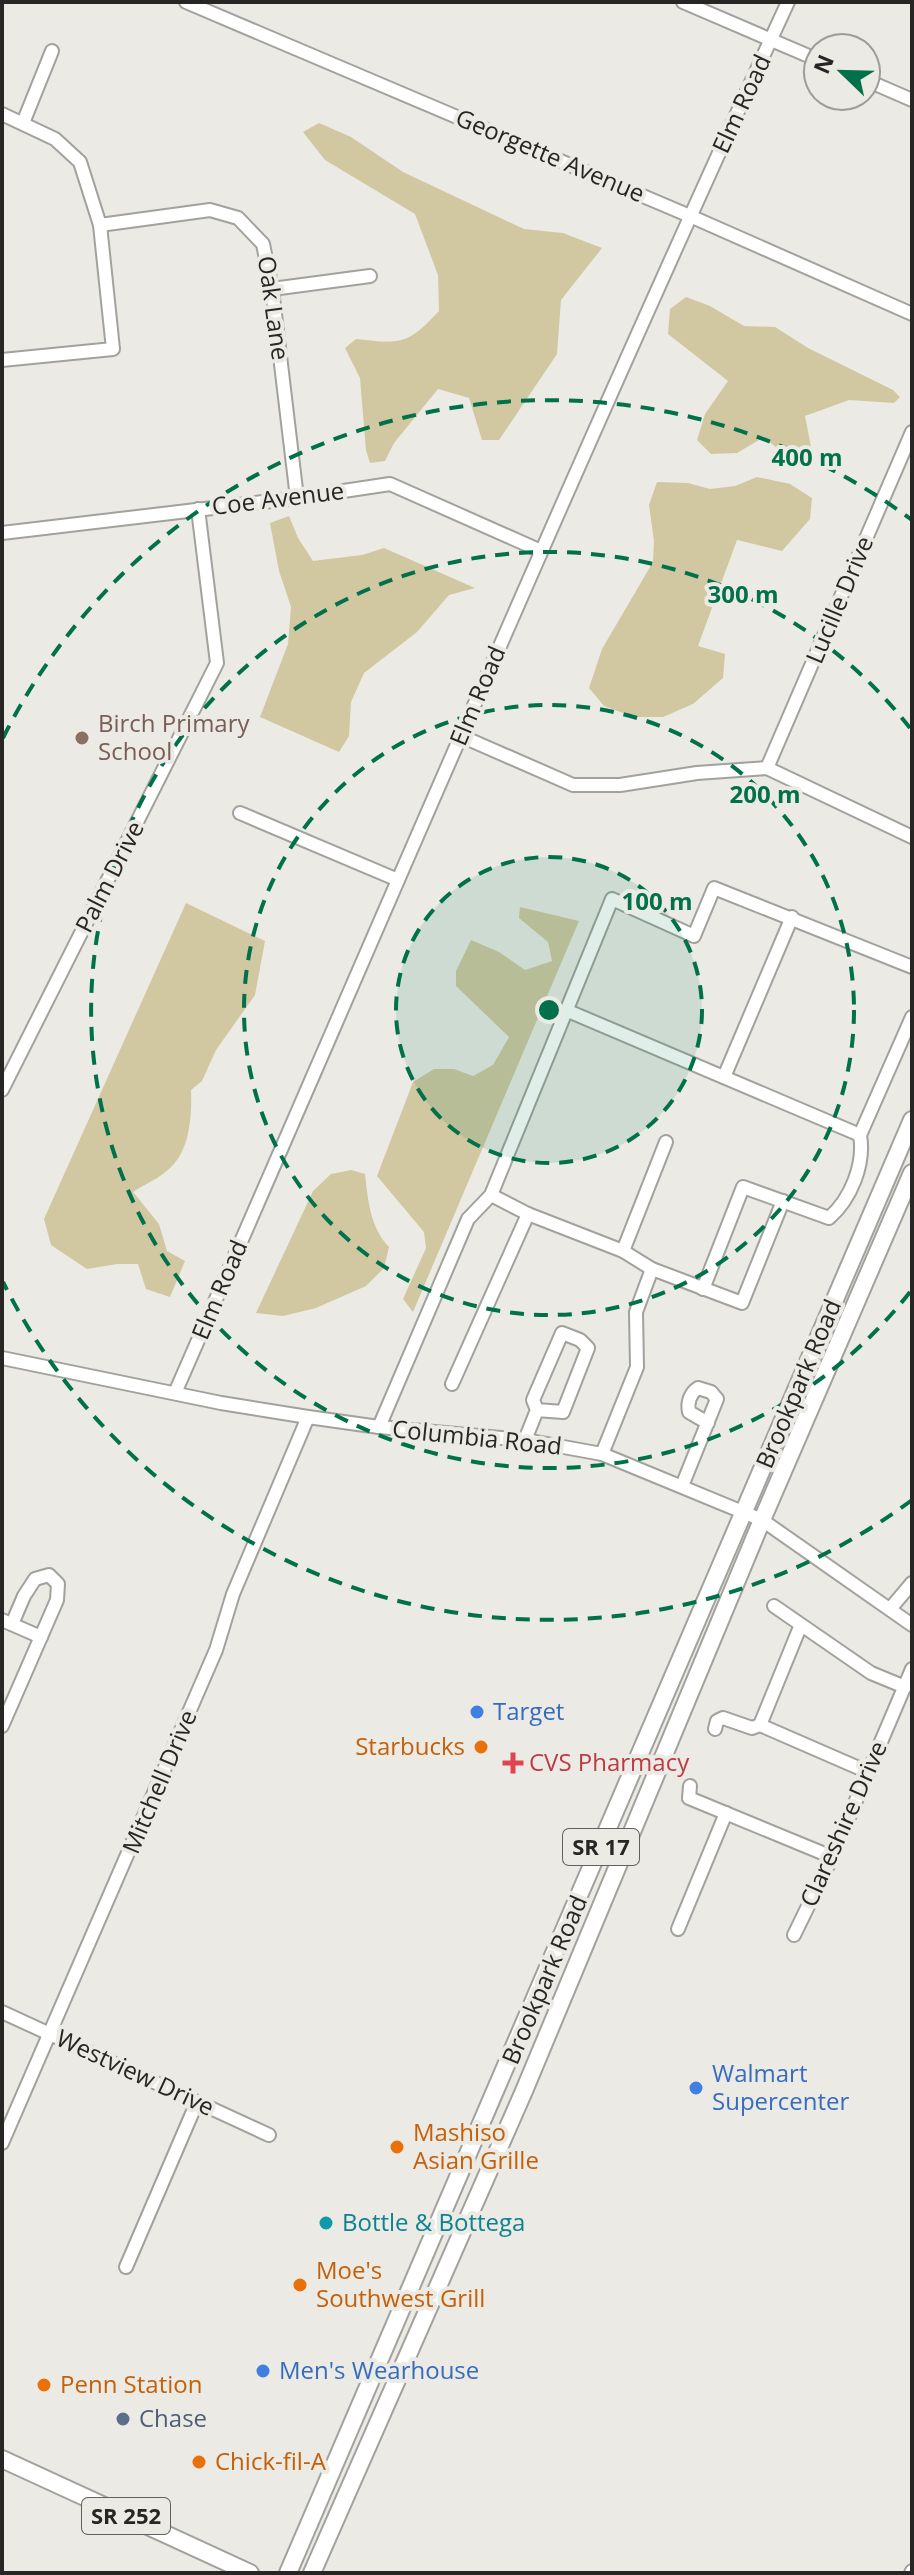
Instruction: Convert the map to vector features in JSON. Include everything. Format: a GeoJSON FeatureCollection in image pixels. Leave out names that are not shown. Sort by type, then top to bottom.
{"type":"FeatureCollection","features":[{"type":"Feature","properties":{"kind":"main road","name":"Brookpark Road"},"geometry":{"type":"LineString","coordinates":[[288,2573],[912,1120]]}},
{"type":"Feature","properties":{"kind":"main road","name":"Brookpark Road"},"geometry":{"type":"LineString","coordinates":[[312,2573],[524,2091],[762,1520],[912,1173]]}},
{"type":"Feature","properties":{"kind":"main road","name":"SR 252"},"geometry":{"type":"LineString","coordinates":[[2,2459],[250,2573]]}},
{"type":"Feature","properties":{"kind":"main road"},"geometry":{"type":"LineString","coordinates":[[320,2556],[325,2573]]}},
{"type":"Feature","properties":{"kind":"street","name":"Georgette Avenue"},"geometry":{"type":"LineString","coordinates":[[186,2],[912,314]]}},
{"type":"Feature","properties":{"kind":"street"},"geometry":{"type":"LineString","coordinates":[[683,2],[802,53]]}},
{"type":"Feature","properties":{"kind":"street","name":"Elm Road"},"geometry":{"type":"LineString","coordinates":[[175,1393],[541,551],[788,2]]}},
{"type":"Feature","properties":{"kind":"street"},"geometry":{"type":"LineString","coordinates":[[23,123],[52,51]]}},
{"type":"Feature","properties":{"kind":"street"},"geometry":{"type":"LineString","coordinates":[[882,87],[912,100]]}},
{"type":"Feature","properties":{"kind":"street"},"geometry":{"type":"LineString","coordinates":[[2,114],[55,139],[80,162],[100,225],[113,349],[2,360]]}},
{"type":"Feature","properties":{"kind":"street","name":"Oak Lane"},"geometry":{"type":"LineString","coordinates":[[100,225],[210,210],[238,218],[263,244],[272,289],[297,498]]}},
{"type":"Feature","properties":{"kind":"street"},"geometry":{"type":"LineString","coordinates":[[272,289],[370,276]]}},
{"type":"Feature","properties":{"kind":"street","name":"Lucille Drive"},"geometry":{"type":"LineString","coordinates":[[767,768],[912,432]]}},
{"type":"Feature","properties":{"kind":"street","name":"Coe Avenue"},"geometry":{"type":"LineString","coordinates":[[2,533],[390,484],[541,551]]}},
{"type":"Feature","properties":{"kind":"street","name":"Palm Drive"},"geometry":{"type":"LineString","coordinates":[[2,1090],[217,663],[198,509]]}},
{"type":"Feature","properties":{"kind":"street"},"geometry":{"type":"LineString","coordinates":[[461,736],[573,785],[620,785],[697,773],[767,768],[912,837]]}},
{"type":"Feature","properties":{"kind":"street"},"geometry":{"type":"LineString","coordinates":[[240,813],[398,880]]}},
{"type":"Feature","properties":{"kind":"street"},"geometry":{"type":"LineString","coordinates":[[379,1427],[468,1219],[491,1195],[612,899],[694,936],[714,888],[912,967]]}},
{"type":"Feature","properties":{"kind":"street"},"geometry":{"type":"LineString","coordinates":[[724,1077],[792,917]]}},
{"type":"Feature","properties":{"kind":"street"},"geometry":{"type":"LineString","coordinates":[[568,1011],[860,1135]]}},
{"type":"Feature","properties":{"kind":"street"},"geometry":{"type":"LineString","coordinates":[[703,1289],[743,1187],[829,1218],[839,1209],[863,1157],[860,1135],[912,1017]]}},
{"type":"Feature","properties":{"kind":"street"},"geometry":{"type":"LineString","coordinates":[[623,1251],[666,1142]]}},
{"type":"Feature","properties":{"kind":"street"},"geometry":{"type":"LineString","coordinates":[[491,1195],[528,1214],[623,1251],[652,1269],[742,1303],[783,1201]]}},
{"type":"Feature","properties":{"kind":"street"},"geometry":{"type":"LineString","coordinates":[[452,1384],[528,1214]]}},
{"type":"Feature","properties":{"kind":"street"},"geometry":{"type":"LineString","coordinates":[[602,1454],[637,1367],[636,1312],[652,1269]]}},
{"type":"Feature","properties":{"kind":"street"},"geometry":{"type":"LineString","coordinates":[[525,1440],[537,1410],[533,1400],[562,1333],[580,1340],[588,1348],[586,1358],[563,1412],[537,1410]]}},
{"type":"Feature","properties":{"kind":"street","name":"Columbia Road"},"geometry":{"type":"LineString","coordinates":[[2,1358],[308,1417],[379,1427],[525,1440],[602,1454],[762,1520],[912,1625]]}},
{"type":"Feature","properties":{"kind":"street","name":"Mitchell Drive"},"geometry":{"type":"LineString","coordinates":[[2,2143],[216,1650],[233,1594],[308,1417]]}},
{"type":"Feature","properties":{"kind":"street"},"geometry":{"type":"LineString","coordinates":[[682,1486],[708,1423]]}},
{"type":"Feature","properties":{"kind":"street"},"geometry":{"type":"LineString","coordinates":[[2,1726],[41,1637],[57,1600],[58,1584],[49,1575],[35,1579],[7,1622],[41,1637]]}},
{"type":"Feature","properties":{"kind":"street"},"geometry":{"type":"LineString","coordinates":[[890,1609],[912,1583]]}},
{"type":"Feature","properties":{"kind":"street"},"geometry":{"type":"LineString","coordinates":[[774,1606],[800,1627],[871,1673],[905,1687]]}},
{"type":"Feature","properties":{"kind":"street"},"geometry":{"type":"LineString","coordinates":[[760,1725],[800,1627]]}},
{"type":"Feature","properties":{"kind":"street","name":"Clareshire Drive"},"geometry":{"type":"LineString","coordinates":[[794,1935],[832,1857],[912,1669]]}},
{"type":"Feature","properties":{"kind":"street"},"geometry":{"type":"LineString","coordinates":[[715,1729],[717,1721],[723,1718],[752,1728],[760,1725],[868,1772]]}},
{"type":"Feature","properties":{"kind":"street"},"geometry":{"type":"LineString","coordinates":[[690,1786],[689,1798],[832,1857]]}},
{"type":"Feature","properties":{"kind":"street"},"geometry":{"type":"LineString","coordinates":[[678,1929],[726,1813]]}},
{"type":"Feature","properties":{"kind":"street","name":"Westview Drive"},"geometry":{"type":"LineString","coordinates":[[2,2012],[269,2135]]}},
{"type":"Feature","properties":{"kind":"street"},"geometry":{"type":"LineString","coordinates":[[126,2267],[197,2102]]}},
{"type":"Feature","properties":{"kind":"shaded area"},"geometry":{"type":"Polygon","coordinates":[[[319,123],[351,137],[403,172],[524,229],[563,233],[602,248],[561,300],[557,354],[499,440],[482,440],[469,398],[438,389],[394,443],[385,461],[370,463],[366,450],[360,378],[345,348],[356,339],[384,342],[403,340],[419,330],[439,311],[438,275],[415,214],[325,160],[303,132],[319,123]]]}},
{"type":"Feature","properties":{"kind":"shaded area"},"geometry":{"type":"Polygon","coordinates":[[[686,297],[710,306],[744,326],[775,327],[808,348],[893,390],[900,397],[894,403],[849,400],[805,416],[811,447],[795,464],[764,437],[737,453],[711,454],[697,440],[705,414],[728,381],[668,334],[670,309],[686,297]]]}},
{"type":"Feature","properties":{"kind":"shaded area"},"geometry":{"type":"Polygon","coordinates":[[[757,477],[790,484],[812,498],[810,519],[782,551],[737,540],[698,646],[725,654],[723,678],[693,704],[663,717],[634,717],[604,706],[589,688],[602,649],[653,562],[654,541],[649,505],[657,482],[688,483],[710,489],[735,486],[757,477]]]}},
{"type":"Feature","properties":{"kind":"shaded area"},"geometry":{"type":"Polygon","coordinates":[[[289,516],[298,538],[313,561],[362,555],[384,548],[475,588],[449,595],[417,632],[364,673],[351,702],[349,736],[339,752],[260,717],[288,644],[291,607],[279,571],[270,523],[289,516]]]}},
{"type":"Feature","properties":{"kind":"shaded area"},"geometry":{"type":"Polygon","coordinates":[[[186,903],[265,941],[255,995],[216,1050],[202,1081],[191,1090],[190,1121],[182,1152],[166,1172],[133,1192],[159,1224],[167,1251],[185,1261],[170,1297],[146,1289],[138,1264],[87,1269],[51,1245],[44,1219],[186,903]]]}},
{"type":"Feature","properties":{"kind":"shaded area"},"geometry":{"type":"Polygon","coordinates":[[[520,907],[579,921],[413,1312],[403,1299],[426,1248],[424,1232],[377,1176],[413,1082],[434,1069],[454,1069],[473,1076],[493,1065],[509,1037],[456,986],[456,971],[471,940],[499,952],[525,970],[552,961],[548,942],[519,918],[520,907]]]}},
{"type":"Feature","properties":{"kind":"shaded area"},"geometry":{"type":"Polygon","coordinates":[[[351,1170],[365,1174],[374,1222],[389,1247],[384,1268],[366,1286],[316,1308],[283,1316],[256,1313],[313,1191],[331,1174],[351,1170]]]}},
{"type":"Feature","properties":{"kind":"place","name":"Birch Primary School"},"geometry":{"type":"Point","coordinates":[82,738]}},
{"type":"Feature","properties":{"kind":"place","name":"Target"},"geometry":{"type":"Point","coordinates":[477,1712]}},
{"type":"Feature","properties":{"kind":"place","name":"Starbucks"},"geometry":{"type":"Point","coordinates":[481,1747]}},
{"type":"Feature","properties":{"kind":"place","name":"CVS Pharmacy"},"geometry":{"type":"Point","coordinates":[513,1763]}},
{"type":"Feature","properties":{"kind":"place","name":"Walmart Supercenter"},"geometry":{"type":"Point","coordinates":[696,2088]}},
{"type":"Feature","properties":{"kind":"place","name":"Mashiso Asian Grille"},"geometry":{"type":"Point","coordinates":[397,2147]}},
{"type":"Feature","properties":{"kind":"place","name":"Bottle & Bottega"},"geometry":{"type":"Point","coordinates":[326,2223]}},
{"type":"Feature","properties":{"kind":"place","name":"Moe's Southwest Grill"},"geometry":{"type":"Point","coordinates":[300,2285]}},
{"type":"Feature","properties":{"kind":"place","name":"Men's Wearhouse"},"geometry":{"type":"Point","coordinates":[263,2371]}},
{"type":"Feature","properties":{"kind":"place","name":"Penn Station"},"geometry":{"type":"Point","coordinates":[44,2385]}},
{"type":"Feature","properties":{"kind":"place","name":"Chase"},"geometry":{"type":"Point","coordinates":[123,2419]}},
{"type":"Feature","properties":{"kind":"place","name":"Chick-fil-A"},"geometry":{"type":"Point","coordinates":[199,2462]}}]}
